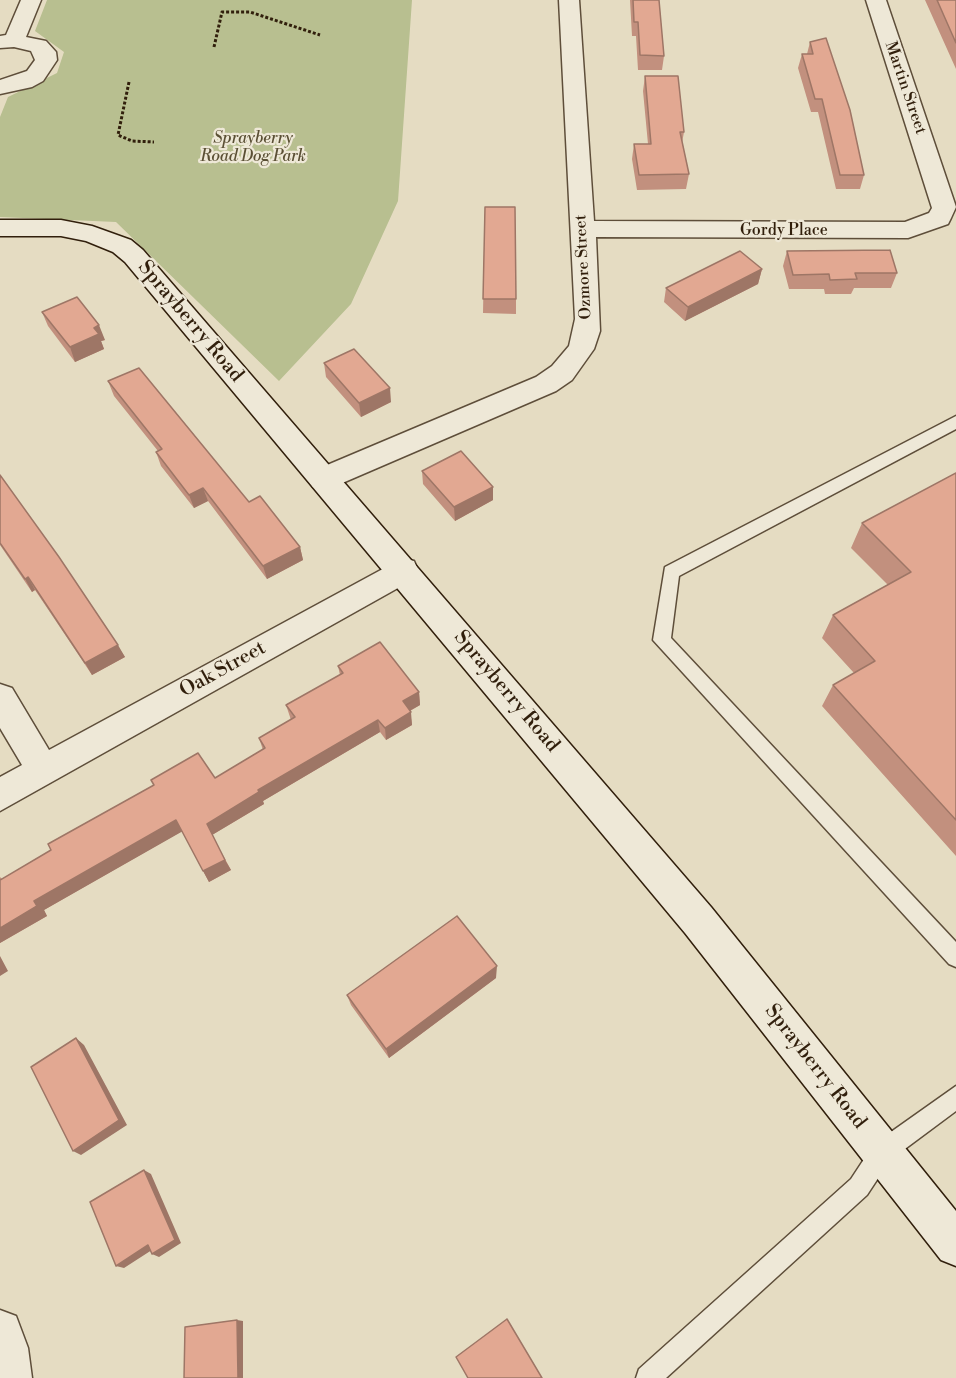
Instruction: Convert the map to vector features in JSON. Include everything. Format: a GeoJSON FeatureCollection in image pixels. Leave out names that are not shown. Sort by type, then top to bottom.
{"type":"FeatureCollection","features":[{"type":"Feature","properties":{"kind":"street"},"geometry":{"type":"LineString","coordinates":[[0,87],[24,82],[36,76],[46,60],[45,52],[38,46],[7,41],[31,0]]}},
{"type":"Feature","properties":{"kind":"street","name":"Ozmore Street"},"geometry":{"type":"LineString","coordinates":[[323,479],[546,384],[562,373],[581,349],[587,331],[569,0]]}},
{"type":"Feature","properties":{"kind":"street","name":"Martin Street"},"geometry":{"type":"LineString","coordinates":[[876,0],[935,176]]}},
{"type":"Feature","properties":{"kind":"street","name":"Gordy Place"},"geometry":{"type":"LineString","coordinates":[[582,229],[908,230],[939,218],[944,208],[935,176]]}},
{"type":"Feature","properties":{"kind":"street","name":"Sprayberry Road"},"geometry":{"type":"LineString","coordinates":[[0,228],[77,231],[108,239],[122,246],[134,256],[698,920],[956,1245]]}},
{"type":"Feature","properties":{"kind":"street","name":"Oak Street"},"geometry":{"type":"LineString","coordinates":[[0,795],[403,570]]}},
{"type":"Feature","properties":{"kind":"street"},"geometry":{"type":"LineString","coordinates":[[0,698],[43,770]]}},
{"type":"Feature","properties":{"kind":"street"},"geometry":{"type":"LineString","coordinates":[[0,1332],[6,1348],[9,1378]]}},
{"type":"Feature","properties":{"kind":"lane"},"geometry":{"type":"LineString","coordinates":[[956,422],[671,573],[662,640],[956,957]]}},
{"type":"Feature","properties":{"kind":"lane"},"geometry":{"type":"LineString","coordinates":[[648,1378],[859,1187],[882,1152],[956,1098]]}},
{"type":"Feature","properties":{"kind":"path"},"geometry":{"type":"LineString","coordinates":[[214,47],[222,12],[250,12],[320,35]]}},
{"type":"Feature","properties":{"kind":"path"},"geometry":{"type":"LineString","coordinates":[[129,82],[118,135],[132,141],[154,142]]}},
{"type":"Feature","properties":{"kind":"green space","name":"Sprayberry Road Dog Park"},"geometry":{"type":"Polygon","coordinates":[[[47,0],[412,0],[398,201],[351,304],[279,381],[116,222],[0,217],[0,117],[8,97],[57,73],[64,52],[35,31],[47,0]]]}},
{"type":"Feature","properties":{"kind":"building"},"geometry":{"type":"Polygon","coordinates":[[[633,0],[659,0],[664,56],[640,55],[638,22],[634,22],[633,0]]]}},
{"type":"Feature","properties":{"kind":"building"},"geometry":{"type":"Polygon","coordinates":[[[937,0],[956,0],[956,43],[937,0]]]}},
{"type":"Feature","properties":{"kind":"building"},"geometry":{"type":"Polygon","coordinates":[[[826,38],[850,110],[864,175],[840,175],[822,99],[815,99],[802,54],[813,54],[810,42],[826,38]]]}},
{"type":"Feature","properties":{"kind":"building"},"geometry":{"type":"Polygon","coordinates":[[[645,76],[678,76],[684,132],[680,132],[689,174],[639,175],[634,144],[651,144],[645,76]]]}},
{"type":"Feature","properties":{"kind":"building"},"geometry":{"type":"Polygon","coordinates":[[[485,207],[515,207],[516,299],[483,299],[485,207]]]}},
{"type":"Feature","properties":{"kind":"building"},"geometry":{"type":"Polygon","coordinates":[[[890,250],[897,273],[855,273],[857,279],[830,280],[829,274],[793,275],[787,251],[890,250]]]}},
{"type":"Feature","properties":{"kind":"building"},"geometry":{"type":"Polygon","coordinates":[[[740,251],[762,269],[688,307],[666,288],[740,251]]]}},
{"type":"Feature","properties":{"kind":"building"},"geometry":{"type":"Polygon","coordinates":[[[77,297],[99,325],[94,328],[99,334],[70,347],[42,312],[77,297]]]}},
{"type":"Feature","properties":{"kind":"building"},"geometry":{"type":"Polygon","coordinates":[[[354,349],[390,388],[359,403],[324,363],[354,349]]]}},
{"type":"Feature","properties":{"kind":"building"},"geometry":{"type":"Polygon","coordinates":[[[139,368],[249,502],[260,496],[300,547],[263,566],[203,488],[189,495],[156,452],[162,449],[108,381],[139,368]]]}},
{"type":"Feature","properties":{"kind":"building"},"geometry":{"type":"Polygon","coordinates":[[[461,451],[493,487],[454,507],[422,471],[461,451]]]}},
{"type":"Feature","properties":{"kind":"building"},"geometry":{"type":"Polygon","coordinates":[[[956,473],[956,820],[833,685],[875,661],[833,615],[911,572],[862,523],[956,473]]]}},
{"type":"Feature","properties":{"kind":"building"},"geometry":{"type":"Polygon","coordinates":[[[0,475],[118,645],[85,663],[28,577],[25,579],[0,543],[0,475]]]}},
{"type":"Feature","properties":{"kind":"building"},"geometry":{"type":"Polygon","coordinates":[[[380,642],[419,692],[403,701],[411,712],[385,728],[378,720],[258,790],[259,792],[207,824],[225,860],[203,871],[176,820],[34,901],[37,906],[0,928],[0,880],[51,850],[48,844],[154,785],[151,780],[198,753],[215,778],[265,748],[259,738],[295,717],[286,705],[343,673],[338,666],[380,642]]]}},
{"type":"Feature","properties":{"kind":"building"},"geometry":{"type":"Polygon","coordinates":[[[457,916],[497,966],[386,1049],[347,995],[457,916]]]}},
{"type":"Feature","properties":{"kind":"building"},"geometry":{"type":"Polygon","coordinates":[[[76,1038],[119,1120],[73,1151],[31,1067],[76,1038]]]}},
{"type":"Feature","properties":{"kind":"building"},"geometry":{"type":"Polygon","coordinates":[[[144,1170],[175,1240],[152,1254],[148,1245],[116,1266],[90,1202],[144,1170]]]}},
{"type":"Feature","properties":{"kind":"building"},"geometry":{"type":"Polygon","coordinates":[[[507,1319],[542,1378],[468,1378],[456,1357],[507,1319]]]}},
{"type":"Feature","properties":{"kind":"building"},"geometry":{"type":"Polygon","coordinates":[[[237,1320],[238,1378],[184,1378],[185,1327],[237,1320]]]}}]}
